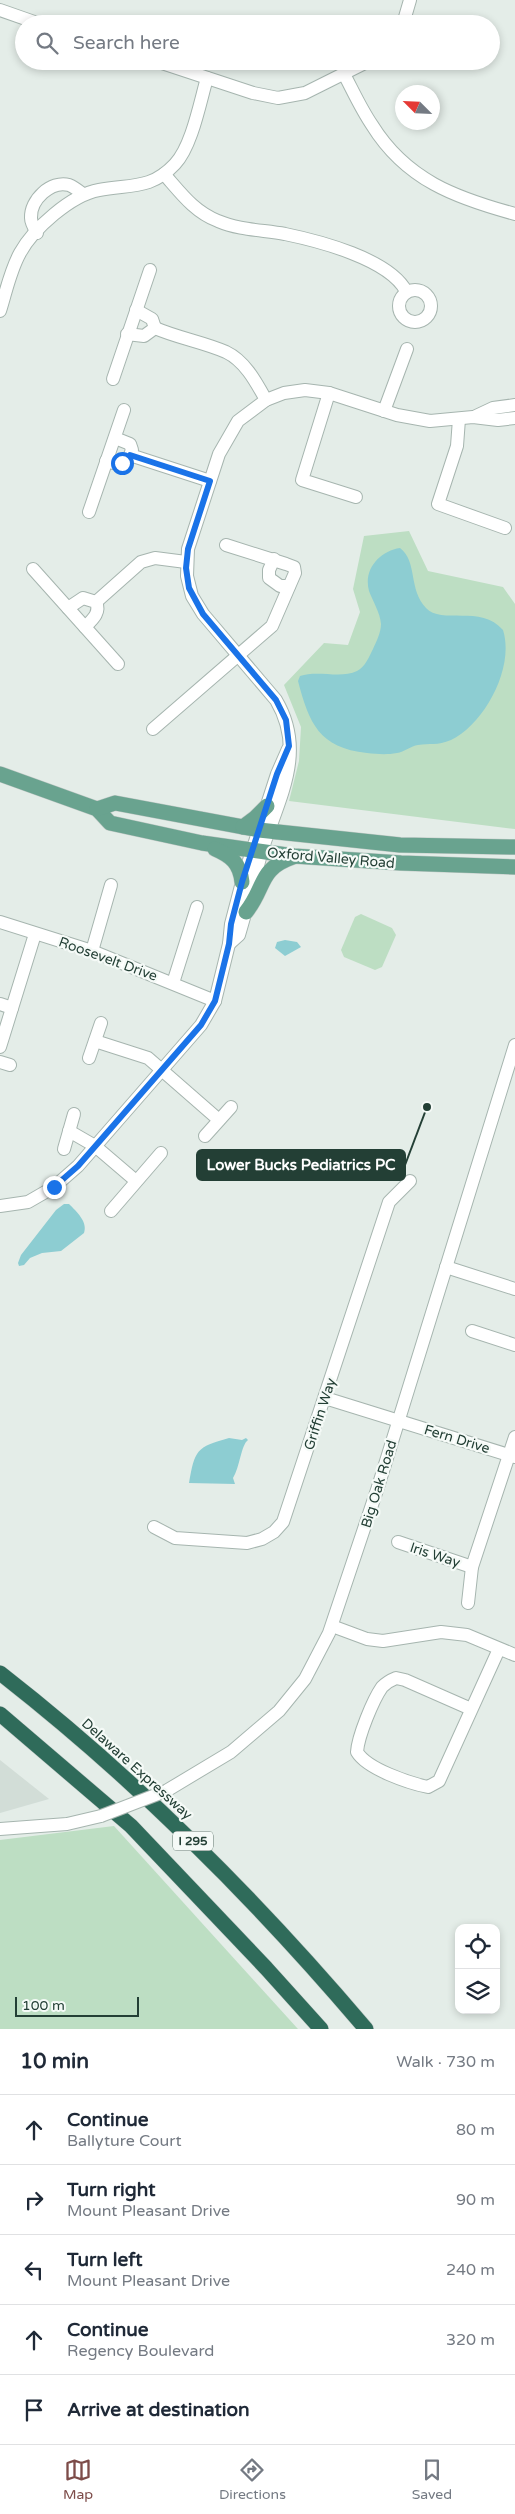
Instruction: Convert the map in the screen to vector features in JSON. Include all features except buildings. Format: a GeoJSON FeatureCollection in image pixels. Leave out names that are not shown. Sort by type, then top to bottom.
{"type":"FeatureCollection","features":[{"type":"Feature","properties":{"kind":"highway","name":"Delaware Expressway"},"geometry":{"type":"LineString","coordinates":[[0,1673],[105,1760],[207,1854],[275,1924],[366,2029]]}},
{"type":"Feature","properties":{"kind":"highway","name":"I 295"},"geometry":{"type":"LineString","coordinates":[[0,1714],[99,1796],[188,1884],[321,2029]]}},
{"type":"Feature","properties":{"kind":"highway"},"geometry":{"type":"LineString","coordinates":[[327,1982],[376,2029]]}},
{"type":"Feature","properties":{"kind":"highway"},"geometry":{"type":"LineString","coordinates":[[300,2006],[317,2029]]}},
{"type":"Feature","properties":{"kind":"main road","name":"Oxford Valley Road"},"geometry":{"type":"LineString","coordinates":[[0,774],[97,809],[110,824],[202,843],[294,856],[401,864],[515,867]]}},
{"type":"Feature","properties":{"kind":"main road","name":"Oxford Valley Road"},"geometry":{"type":"LineString","coordinates":[[97,809],[115,803],[243,827],[400,845],[515,847]]}},
{"type":"Feature","properties":{"kind":"main road"},"geometry":{"type":"LineString","coordinates":[[243,827],[267,806]]}},
{"type":"Feature","properties":{"kind":"main road"},"geometry":{"type":"LineString","coordinates":[[202,843],[232,857],[241,871],[242,882]]}},
{"type":"Feature","properties":{"kind":"main road"},"geometry":{"type":"LineString","coordinates":[[246,912],[253,904],[267,872],[278,862],[294,856]]}},
{"type":"Feature","properties":{"kind":"street"},"geometry":{"type":"LineString","coordinates":[[406,15],[410,0]]}},
{"type":"Feature","properties":{"kind":"street"},"geometry":{"type":"LineString","coordinates":[[0,10],[15,15]]}},
{"type":"Feature","properties":{"kind":"street"},"geometry":{"type":"LineString","coordinates":[[183,70],[253,93],[278,98],[305,93],[352,70]]}},
{"type":"Feature","properties":{"kind":"street"},"geometry":{"type":"LineString","coordinates":[[344,74],[383,142],[408,167],[446,192],[515,214]]}},
{"type":"Feature","properties":{"kind":"street"},"geometry":{"type":"LineString","coordinates":[[0,311],[15,263],[25,246],[64,208],[83,194],[142,185],[164,174],[178,161],[207,78]]}},
{"type":"Feature","properties":{"kind":"street"},"geometry":{"type":"LineString","coordinates":[[164,174],[192,206],[216,221],[233,226],[287,234],[347,252],[390,272],[406,291]]}},
{"type":"Feature","properties":{"kind":"street"},"geometry":{"type":"LineString","coordinates":[[37,233],[31,219],[31,212],[41,195],[55,186],[65,185],[71,186],[83,194]]}},
{"type":"Feature","properties":{"kind":"street"},"geometry":{"type":"LineString","coordinates":[[113,379],[150,270]]}},
{"type":"Feature","properties":{"kind":"street"},"geometry":{"type":"LineString","coordinates":[[136,310],[152,319],[155,328]]}},
{"type":"Feature","properties":{"kind":"street"},"geometry":{"type":"LineString","coordinates":[[127,334],[144,336],[155,328]]}},
{"type":"Feature","properties":{"kind":"street"},"geometry":{"type":"LineString","coordinates":[[155,328],[227,353],[244,366],[266,400]]}},
{"type":"Feature","properties":{"kind":"street"},"geometry":{"type":"LineString","coordinates":[[384,411],[407,349]]}},
{"type":"Feature","properties":{"kind":"street"},"geometry":{"type":"LineString","coordinates":[[0,1206],[28,1202],[54,1187],[78,1166],[201,1025],[215,1001],[242,882],[288,776],[290,765],[289,746],[286,720],[282,710],[199,608],[189,588],[186,562],[190,540],[219,454],[230,432],[246,414],[266,400],[305,390],[330,393],[384,411],[430,421],[473,417],[498,420],[515,418]]}},
{"type":"Feature","properties":{"kind":"street"},"geometry":{"type":"LineString","coordinates":[[330,393],[302,480],[356,497]]}},
{"type":"Feature","properties":{"kind":"street"},"geometry":{"type":"LineString","coordinates":[[473,417],[493,408],[515,405]]}},
{"type":"Feature","properties":{"kind":"street"},"geometry":{"type":"LineString","coordinates":[[88,512],[124,410]]}},
{"type":"Feature","properties":{"kind":"street"},"geometry":{"type":"LineString","coordinates":[[459,418],[457,446],[438,504],[505,528]]}},
{"type":"Feature","properties":{"kind":"street"},"geometry":{"type":"LineString","coordinates":[[106,460],[122,463],[128,460],[132,450],[130,444],[114,438]]}},
{"type":"Feature","properties":{"kind":"street"},"geometry":{"type":"LineString","coordinates":[[130,455],[210,481]]}},
{"type":"Feature","properties":{"kind":"street"},"geometry":{"type":"LineString","coordinates":[[153,729],[272,626],[295,573],[294,567],[226,545]]}},
{"type":"Feature","properties":{"kind":"street"},"geometry":{"type":"LineString","coordinates":[[96,602],[141,562],[155,558],[186,562]]}},
{"type":"Feature","properties":{"kind":"street"},"geometry":{"type":"LineString","coordinates":[[274,560],[269,570],[269,578],[280,586],[289,586]]}},
{"type":"Feature","properties":{"kind":"street"},"geometry":{"type":"LineString","coordinates":[[33,569],[118,664]]}},
{"type":"Feature","properties":{"kind":"street"},"geometry":{"type":"LineString","coordinates":[[68,608],[83,598],[96,602]]}},
{"type":"Feature","properties":{"kind":"street"},"geometry":{"type":"LineString","coordinates":[[85,627],[96,616],[98,610],[96,602]]}},
{"type":"Feature","properties":{"kind":"street"},"geometry":{"type":"LineString","coordinates":[[264,830],[267,806],[289,746]]}},
{"type":"Feature","properties":{"kind":"street"},"geometry":{"type":"LineString","coordinates":[[229,944],[239,935],[246,912],[257,851]]}},
{"type":"Feature","properties":{"kind":"street"},"geometry":{"type":"LineString","coordinates":[[92,951],[111,885]]}},
{"type":"Feature","properties":{"kind":"street"},"geometry":{"type":"LineString","coordinates":[[173,983],[197,907]]}},
{"type":"Feature","properties":{"kind":"street","name":"Roosevelt Drive"},"geometry":{"type":"LineString","coordinates":[[0,922],[92,951],[215,1001]]}},
{"type":"Feature","properties":{"kind":"street"},"geometry":{"type":"LineString","coordinates":[[0,1047],[6,1006],[35,934]]}},
{"type":"Feature","properties":{"kind":"street"},"geometry":{"type":"LineString","coordinates":[[89,1058],[101,1022]]}},
{"type":"Feature","properties":{"kind":"street"},"geometry":{"type":"LineString","coordinates":[[95,1040],[148,1058],[219,1120]]}},
{"type":"Feature","properties":{"kind":"street","name":"Big Oak Road"},"geometry":{"type":"LineString","coordinates":[[0,1829],[68,1824],[101,1816],[166,1791],[231,1752],[279,1711],[291,1698],[315,1663],[332,1626],[515,1045]]}},
{"type":"Feature","properties":{"kind":"street"},"geometry":{"type":"LineString","coordinates":[[205,1136],[231,1106]]}},
{"type":"Feature","properties":{"kind":"street"},"geometry":{"type":"LineString","coordinates":[[64,1149],[74,1114]]}},
{"type":"Feature","properties":{"kind":"street"},"geometry":{"type":"LineString","coordinates":[[69,1131],[96,1146],[136,1181]]}},
{"type":"Feature","properties":{"kind":"street"},"geometry":{"type":"LineString","coordinates":[[110,1211],[161,1153]]}},
{"type":"Feature","properties":{"kind":"street","name":"Griffin Way"},"geometry":{"type":"LineString","coordinates":[[154,1527],[175,1538],[247,1543],[262,1540],[274,1532],[283,1522],[326,1398],[389,1202],[410,1181]]}},
{"type":"Feature","properties":{"kind":"street"},"geometry":{"type":"LineString","coordinates":[[446,1267],[515,1288]]}},
{"type":"Feature","properties":{"kind":"street"},"geometry":{"type":"LineString","coordinates":[[472,1331],[515,1345]]}},
{"type":"Feature","properties":{"kind":"street","name":"Fern Drive"},"geometry":{"type":"LineString","coordinates":[[326,1398],[512,1456]]}},
{"type":"Feature","properties":{"kind":"street"},"geometry":{"type":"LineString","coordinates":[[468,1603],[472,1567],[512,1456],[515,1437]]}},
{"type":"Feature","properties":{"kind":"street","name":"Iris Way"},"geometry":{"type":"LineString","coordinates":[[398,1542],[472,1567]]}},
{"type":"Feature","properties":{"kind":"street"},"geometry":{"type":"LineString","coordinates":[[332,1626],[367,1638],[383,1641],[442,1632],[467,1635],[515,1655]]}},
{"type":"Feature","properties":{"kind":"street"},"geometry":{"type":"LineString","coordinates":[[471,1709],[405,1680],[396,1678],[382,1687],[360,1739],[357,1752],[367,1763],[415,1784],[428,1787],[439,1781],[499,1649]]}},
{"type":"Feature","properties":{"kind":"shaded area"},"geometry":{"type":"Polygon","coordinates":[[[0,1760],[49,1799],[0,1813],[0,1760]]]}},
{"type":"Feature","properties":{"kind":"green space"},"geometry":{"type":"Polygon","coordinates":[[[409,531],[428,571],[503,587],[515,604],[515,829],[289,801],[299,761],[301,727],[284,685],[324,643],[348,645],[360,612],[353,589],[364,536],[409,531]]]}},
{"type":"Feature","properties":{"kind":"green space"},"geometry":{"type":"Polygon","coordinates":[[[361,914],[392,928],[396,935],[382,967],[375,970],[344,957],[341,950],[355,917],[361,914]]]}},
{"type":"Feature","properties":{"kind":"green space"},"geometry":{"type":"Polygon","coordinates":[[[114,1826],[298,2029],[0,2029],[0,1840],[114,1826]]]}},
{"type":"Feature","properties":{"kind":"water"},"geometry":{"type":"Polygon","coordinates":[[[400,548],[406,554],[417,593],[420,601],[426,608],[433,613],[441,615],[473,616],[494,622],[503,630],[506,645],[505,661],[501,677],[485,708],[475,721],[451,740],[438,744],[422,744],[393,754],[374,754],[351,750],[338,746],[319,731],[312,721],[298,681],[300,676],[307,674],[337,675],[351,673],[357,671],[365,664],[377,640],[381,624],[378,611],[369,591],[368,575],[380,557],[400,548]]]}},
{"type":"Feature","properties":{"kind":"water"},"geometry":{"type":"Polygon","coordinates":[[[285,940],[297,942],[301,947],[285,956],[275,948],[277,942],[285,940]]]}},
{"type":"Feature","properties":{"kind":"water"},"geometry":{"type":"Polygon","coordinates":[[[64,1204],[69,1204],[81,1217],[85,1229],[84,1233],[61,1251],[42,1253],[30,1258],[24,1265],[19,1266],[18,1263],[21,1255],[56,1210],[64,1204]]]}},
{"type":"Feature","properties":{"kind":"water"},"geometry":{"type":"Polygon","coordinates":[[[229,1438],[242,1440],[246,1438],[248,1440],[244,1446],[233,1478],[235,1484],[189,1483],[193,1463],[199,1451],[203,1447],[229,1438]]]}},
{"type":"Feature","properties":{"kind":"place","name":"Lower Bucks Pediatrics PC"},"geometry":{"type":"Point","coordinates":[427,1107]}},
{"type":"Feature","properties":{"kind":"route"},"geometry":{"type":"LineString","coordinates":[[54,1187],[78,1166],[201,1025],[215,1001],[242,882],[277,774],[289,746],[286,720],[276,700],[203,614],[189,588],[186,576],[188,549],[210,481],[130,455],[128,460],[122,463]]}}]}
